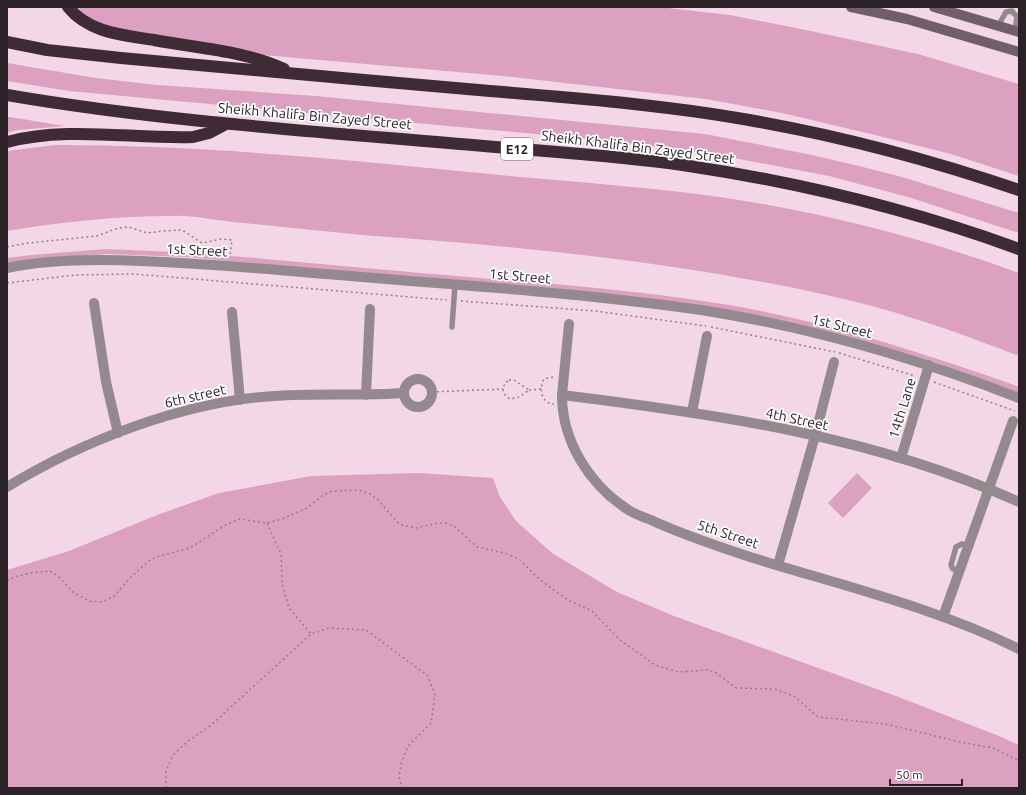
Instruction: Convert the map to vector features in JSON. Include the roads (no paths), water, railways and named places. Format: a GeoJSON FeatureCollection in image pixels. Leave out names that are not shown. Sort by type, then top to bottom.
{"type":"FeatureCollection","features":[{"type":"Feature","properties":{"kind":"highway"},"geometry":{"type":"LineString","coordinates":[[68,7],[83,21],[105,32],[246,56],[278,66],[293,73]]}},
{"type":"Feature","properties":{"kind":"highway"},"geometry":{"type":"LineString","coordinates":[[7,42],[47,50],[106,57],[632,104],[749,120],[817,133],[902,154],[1019,190]]}},
{"type":"Feature","properties":{"kind":"highway","name":"Sheikh Khalifa Bin Zayed Street"},"geometry":{"type":"LineString","coordinates":[[7,95],[145,116],[597,155],[702,168],[777,182],[867,202],[961,229],[1019,249]]}},
{"type":"Feature","properties":{"kind":"highway"},"geometry":{"type":"LineString","coordinates":[[7,142],[32,136],[65,134],[193,137],[209,133],[226,124]]}},
{"type":"Feature","properties":{"kind":"street"},"geometry":{"type":"LineString","coordinates":[[851,7],[907,19],[1019,52]]}},
{"type":"Feature","properties":{"kind":"street"},"geometry":{"type":"LineString","coordinates":[[934,7],[1017,31]]}},
{"type":"Feature","properties":{"kind":"street","name":"1st Street"},"geometry":{"type":"LineString","coordinates":[[7,268],[64,261],[108,260],[230,266],[561,294],[702,310],[797,329],[878,349],[929,365],[1019,398]]}},
{"type":"Feature","properties":{"kind":"street"},"geometry":{"type":"LineString","coordinates":[[94,303],[106,382],[118,434]]}},
{"type":"Feature","properties":{"kind":"street"},"geometry":{"type":"LineString","coordinates":[[366,395],[370,309]]}},
{"type":"Feature","properties":{"kind":"street"},"geometry":{"type":"LineString","coordinates":[[232,312],[240,400]]}},
{"type":"Feature","properties":{"kind":"street","name":"5th Street"},"geometry":{"type":"LineString","coordinates":[[569,324],[559,399],[570,436],[579,461],[609,495],[627,509],[670,529],[778,565],[943,616],[1019,648]]}},
{"type":"Feature","properties":{"kind":"street"},"geometry":{"type":"LineString","coordinates":[[692,412],[708,336]]}},
{"type":"Feature","properties":{"kind":"street"},"geometry":{"type":"LineString","coordinates":[[778,565],[815,436],[834,362]]}},
{"type":"Feature","properties":{"kind":"street","name":"14th Lane"},"geometry":{"type":"LineString","coordinates":[[901,458],[929,365]]}},
{"type":"Feature","properties":{"kind":"street"},"geometry":{"type":"LineString","coordinates":[[419,379],[428,383],[432,392],[430,400],[419,407],[410,405],[404,393],[407,384],[410,381],[419,379]]}},
{"type":"Feature","properties":{"kind":"street","name":"6th street"},"geometry":{"type":"LineString","coordinates":[[7,487],[40,467],[118,434],[193,409],[240,400],[273,396],[404,393]]}},
{"type":"Feature","properties":{"kind":"street","name":"4th Street"},"geometry":{"type":"LineString","coordinates":[[559,399],[692,412],[815,436],[901,458],[989,488],[1019,502]]}},
{"type":"Feature","properties":{"kind":"street"},"geometry":{"type":"LineString","coordinates":[[943,616],[1013,421]]}},
{"type":"Feature","properties":{"kind":"lane"},"geometry":{"type":"LineString","coordinates":[[998,26],[1006,12],[1012,10],[1017,17],[1017,31]]}},
{"type":"Feature","properties":{"kind":"lane"},"geometry":{"type":"LineString","coordinates":[[452,327],[455,285]]}}]}
